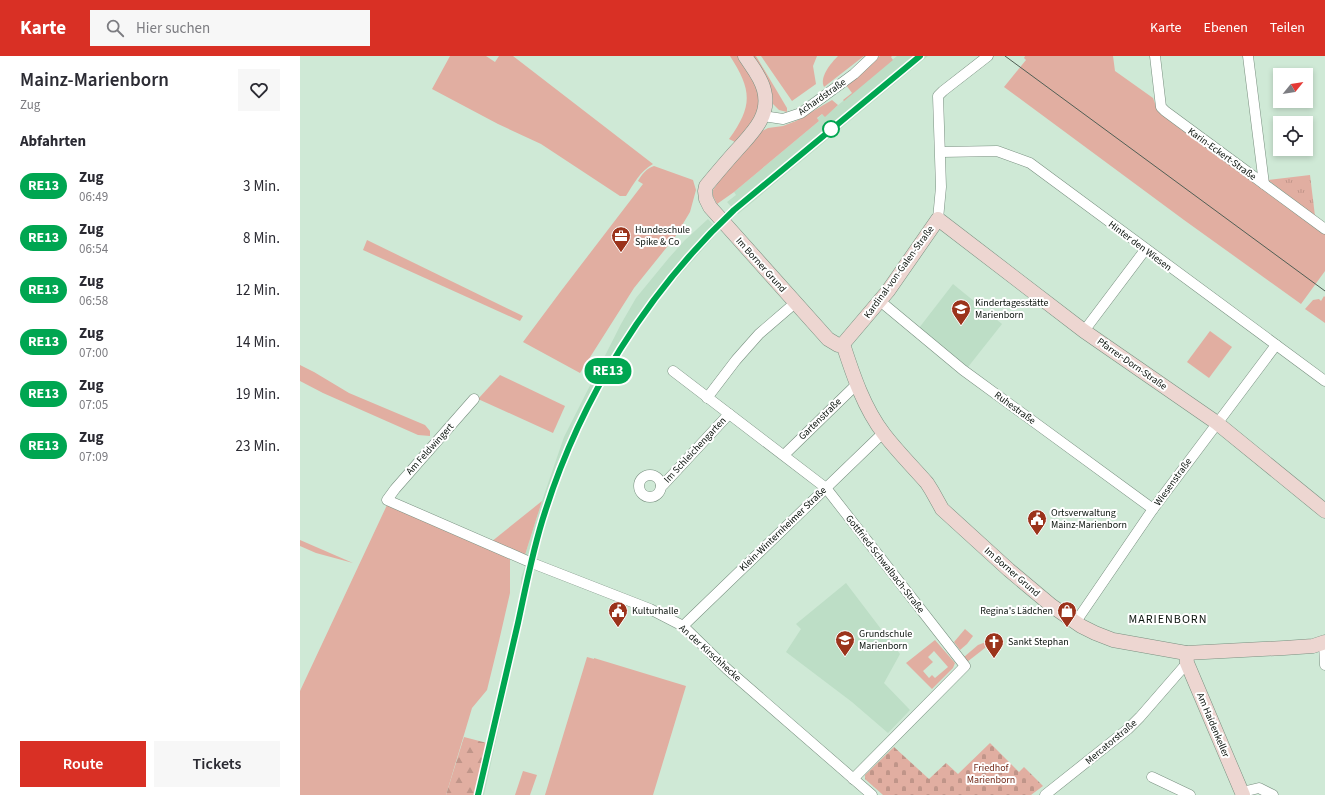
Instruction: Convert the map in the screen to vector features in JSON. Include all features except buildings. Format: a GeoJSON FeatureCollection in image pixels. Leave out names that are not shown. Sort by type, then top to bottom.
{"type":"FeatureCollection","features":[{"type":"Feature","properties":{"kind":"street"},"geometry":{"type":"LineString","coordinates":[[744,56],[757,74],[764,90],[766,104],[763,116]]}},
{"type":"Feature","properties":{"kind":"street","name":"Achardstraße"},"geometry":{"type":"LineString","coordinates":[[763,116],[783,118],[801,113],[854,74],[873,56]]}},
{"type":"Feature","properties":{"kind":"street","name":"Kardinal-von-Galen-Straße"},"geometry":{"type":"LineString","coordinates":[[843,344],[880,301],[938,219],[941,187],[939,95],[988,56]]}},
{"type":"Feature","properties":{"kind":"street","name":"Karin-Eckert-Straße"},"geometry":{"type":"LineString","coordinates":[[1155,56],[1161,107],[1165,112],[1325,229]]}},
{"type":"Feature","properties":{"kind":"street"},"geometry":{"type":"LineString","coordinates":[[1248,56],[1264,184]]}},
{"type":"Feature","properties":{"kind":"street","name":"Im Borner Grund"},"geometry":{"type":"LineString","coordinates":[[763,116],[756,130],[706,186],[706,199],[710,207],[828,339],[838,345],[843,344],[857,384],[869,409],[884,433],[927,483],[946,513],[1039,596],[1075,623],[1113,640],[1186,658],[1313,646],[1324,642]]}},
{"type":"Feature","properties":{"kind":"street","name":"Hinter den Wiesen"},"geometry":{"type":"LineString","coordinates":[[941,152],[996,151],[1030,163],[1145,250],[1325,381]]}},
{"type":"Feature","properties":{"kind":"street","name":"Pfarrer-Dorn-Straße"},"geometry":{"type":"LineString","coordinates":[[938,219],[1084,331],[1217,423],[1325,511]]}},
{"type":"Feature","properties":{"kind":"street"},"geometry":{"type":"LineString","coordinates":[[1084,331],[1145,250]]}},
{"type":"Feature","properties":{"kind":"street","name":"Ruhestraße"},"geometry":{"type":"LineString","coordinates":[[880,301],[963,370],[1153,509]]}},
{"type":"Feature","properties":{"kind":"street"},"geometry":{"type":"LineString","coordinates":[[707,398],[736,360],[759,334],[795,303]]}},
{"type":"Feature","properties":{"kind":"street","name":"Wiesenstraße"},"geometry":{"type":"LineString","coordinates":[[1075,623],[1153,509],[1276,345]]}},
{"type":"Feature","properties":{"kind":"street","name":"Gottfried-Schwalbach-Straße"},"geometry":{"type":"LineString","coordinates":[[673,371],[826,488],[965,666],[853,778]]}},
{"type":"Feature","properties":{"kind":"street","name":"Gartenstraße"},"geometry":{"type":"LineString","coordinates":[[784,455],[857,384]]}},
{"type":"Feature","properties":{"kind":"street","name":"Am Feldwingert"},"geometry":{"type":"LineString","coordinates":[[387,500],[474,399]]}},
{"type":"Feature","properties":{"kind":"street","name":"Im Schleichengarten"},"geometry":{"type":"LineString","coordinates":[[661,485],[663,485],[729,414]]}},
{"type":"Feature","properties":{"kind":"street","name":"Klein-Winternheimer Straße"},"geometry":{"type":"LineString","coordinates":[[683,626],[884,433]]}},
{"type":"Feature","properties":{"kind":"street","name":"An der Kirschhecke"},"geometry":{"type":"LineString","coordinates":[[387,500],[532,563],[650,609],[683,626],[727,669],[872,795]]}},
{"type":"Feature","properties":{"kind":"street"},"geometry":{"type":"LineString","coordinates":[[1324,642],[1325,665]]}},
{"type":"Feature","properties":{"kind":"street","name":"Am Haidenkeller"},"geometry":{"type":"LineString","coordinates":[[1186,658],[1242,794]]}},
{"type":"Feature","properties":{"kind":"street","name":"Mercatorstraße"},"geometry":{"type":"LineString","coordinates":[[1045,795],[1128,729],[1140,717],[1186,658]]}},
{"type":"Feature","properties":{"kind":"street"},"geometry":{"type":"LineString","coordinates":[[1152,777],[1190,795]]}},
{"type":"Feature","properties":{"kind":"street"},"geometry":{"type":"LineString","coordinates":[[1242,794],[1259,788],[1273,795]]}},
{"type":"Feature","properties":{"kind":"shaded area"},"geometry":{"type":"Polygon","coordinates":[[[897,56],[928,56],[738,214],[727,202],[736,195],[734,192],[819,121],[817,119],[822,114],[825,116],[897,56]]]}},
{"type":"Feature","properties":{"kind":"shaded area"},"geometry":{"type":"Polygon","coordinates":[[[708,219],[719,231],[663,294],[644,320],[622,355],[587,415],[575,441],[552,502],[536,559],[525,555],[564,437],[621,324],[636,298],[668,259],[684,241],[708,219]]]}},
{"type":"Feature","properties":{"kind":"shaded area","name":"Kindertagesstätte Marienborn"},"geometry":{"type":"Polygon","coordinates":[[[953,284],[1002,324],[968,367],[919,328],[953,284]]]}},
{"type":"Feature","properties":{"kind":"shaded area"},"geometry":{"type":"Polygon","coordinates":[[[526,563],[534,567],[484,795],[474,795],[521,593],[521,578],[526,563]]]}},
{"type":"Feature","properties":{"kind":"shaded area","name":"Grundschule Marienborn"},"geometry":{"type":"Polygon","coordinates":[[[846,583],[900,654],[884,683],[910,710],[888,733],[852,702],[786,652],[801,629],[796,624],[846,583]]]}},
{"type":"Feature","properties":{"kind":"green space"},"geometry":{"type":"Polygon","coordinates":[[[450,56],[486,56],[495,62],[499,56],[513,56],[653,164],[641,174],[626,196],[620,196],[541,144],[498,124],[432,89],[450,56]]]}},
{"type":"Feature","properties":{"kind":"green space"},"geometry":{"type":"Polygon","coordinates":[[[730,56],[740,56],[754,79],[760,96],[758,114],[754,122],[737,143],[729,139],[742,117],[746,107],[747,98],[746,89],[742,79],[730,56]]]}},
{"type":"Feature","properties":{"kind":"green space"},"geometry":{"type":"Polygon","coordinates":[[[750,56],[756,56],[787,108],[787,112],[779,110],[772,103],[750,56]]]}},
{"type":"Feature","properties":{"kind":"green space"},"geometry":{"type":"Polygon","coordinates":[[[761,56],[817,56],[813,66],[816,84],[792,101],[761,56]]]}},
{"type":"Feature","properties":{"kind":"green space"},"geometry":{"type":"Polygon","coordinates":[[[838,56],[864,56],[824,87],[824,75],[829,66],[838,56]]]}},
{"type":"Feature","properties":{"kind":"green space"},"geometry":{"type":"Polygon","coordinates":[[[880,56],[892,56],[891,57],[893,60],[844,101],[843,100],[852,93],[846,85],[880,56]]]}},
{"type":"Feature","properties":{"kind":"green space"},"geometry":{"type":"Polygon","coordinates":[[[1025,56],[1113,56],[1115,71],[1153,98],[1160,113],[1325,232],[1325,271],[1301,304],[1004,87],[1026,60],[1024,58],[1025,56]]]}},
{"type":"Feature","properties":{"kind":"green space"},"geometry":{"type":"Polygon","coordinates":[[[832,100],[838,105],[825,117],[822,114],[817,118],[819,121],[734,192],[717,204],[713,196],[713,190],[736,157],[760,132],[768,128],[783,126],[796,121],[832,100]]]}},
{"type":"Feature","properties":{"kind":"green space"},"geometry":{"type":"Polygon","coordinates":[[[654,166],[693,180],[696,190],[690,212],[675,237],[634,288],[580,373],[523,342],[643,184],[638,181],[641,176],[654,166]]]}},
{"type":"Feature","properties":{"kind":"green space"},"geometry":{"type":"Polygon","coordinates":[[[1310,175],[1315,216],[1268,180],[1310,175]]]}},
{"type":"Feature","properties":{"kind":"green space"},"geometry":{"type":"Polygon","coordinates":[[[367,240],[523,316],[520,321],[363,250],[367,240]]]}},
{"type":"Feature","properties":{"kind":"green space"},"geometry":{"type":"Polygon","coordinates":[[[1324,296],[1325,323],[1305,309],[1313,300],[1319,299],[1321,301],[1324,296]]]}},
{"type":"Feature","properties":{"kind":"green space"},"geometry":{"type":"Polygon","coordinates":[[[1210,331],[1232,347],[1209,378],[1187,362],[1210,331]]]}},
{"type":"Feature","properties":{"kind":"green space"},"geometry":{"type":"Polygon","coordinates":[[[300,365],[349,393],[425,425],[430,431],[430,436],[418,435],[323,393],[300,381],[300,365]]]}},
{"type":"Feature","properties":{"kind":"green space"},"geometry":{"type":"Polygon","coordinates":[[[500,375],[565,406],[553,433],[478,399],[500,375]]]}},
{"type":"Feature","properties":{"kind":"green space"},"geometry":{"type":"Polygon","coordinates":[[[542,501],[525,555],[491,542],[542,501]]]}},
{"type":"Feature","properties":{"kind":"green space"},"geometry":{"type":"Polygon","coordinates":[[[387,505],[510,556],[510,593],[487,690],[472,708],[446,795],[300,795],[300,691],[387,505]]]}},
{"type":"Feature","properties":{"kind":"green space"},"geometry":{"type":"Polygon","coordinates":[[[300,540],[353,563],[316,553],[300,546],[300,540]]]}},
{"type":"Feature","properties":{"kind":"green space"},"geometry":{"type":"Polygon","coordinates":[[[965,629],[973,636],[960,650],[954,642],[965,629]]]}},
{"type":"Feature","properties":{"kind":"green space"},"geometry":{"type":"Polygon","coordinates":[[[999,637],[967,662],[964,657],[978,645],[999,637]]]}},
{"type":"Feature","properties":{"kind":"green space"},"geometry":{"type":"Polygon","coordinates":[[[935,640],[955,663],[953,668],[932,689],[906,663],[935,640]],[[934,651],[928,657],[933,662],[923,671],[929,678],[932,675],[935,678],[948,667],[934,651]]]}},
{"type":"Feature","properties":{"kind":"green space"},"geometry":{"type":"Polygon","coordinates":[[[587,657],[686,686],[653,795],[545,795],[587,657]]]}},
{"type":"Feature","properties":{"kind":"green space"},"geometry":{"type":"Polygon","coordinates":[[[464,737],[487,743],[474,795],[446,795],[464,737]]]}},
{"type":"Feature","properties":{"kind":"green space","name":"Friedhof Marienborn"},"geometry":{"type":"Polygon","coordinates":[[[990,743],[1019,772],[1024,767],[1043,786],[1031,795],[883,795],[865,779],[865,775],[894,747],[929,779],[946,763],[958,774],[990,743]]]}},
{"type":"Feature","properties":{"kind":"green space"},"geometry":{"type":"Polygon","coordinates":[[[523,771],[537,775],[530,795],[515,795],[523,771]]]}},
{"type":"Feature","properties":{"kind":"tram line"},"geometry":{"type":"LineString","coordinates":[[1005,56],[1325,291]]}},
{"type":"Feature","properties":{"kind":"railway"},"geometry":{"type":"LineString","coordinates":[[478,795],[537,538],[545,512],[577,428],[620,349],[645,312],[673,276],[702,242],[734,210],[920,56]]}},
{"type":"Feature","properties":{"kind":"train","name":"RE13"},"geometry":{"type":"LineString","coordinates":[[478,795],[545,512],[570,444],[601,382],[628,337],[652,303],[681,266],[716,227],[734,210],[920,56]]}},
{"type":"Feature","properties":{"kind":"place","name":"Hundeschule Spike & Co"},"geometry":{"type":"Point","coordinates":[621,253]}},
{"type":"Feature","properties":{"kind":"place","name":"Kindertagesstätte Marienborn"},"geometry":{"type":"Point","coordinates":[961,326]}},
{"type":"Feature","properties":{"kind":"place","name":"Ortsverwaltung Mainz-Marienborn"},"geometry":{"type":"Point","coordinates":[1037,536]}},
{"type":"Feature","properties":{"kind":"place","name":"Kulturhalle"},"geometry":{"type":"Point","coordinates":[618,628]}},
{"type":"Feature","properties":{"kind":"place","name":"Regina's Lädchen"},"geometry":{"type":"Point","coordinates":[1067,628]}},
{"type":"Feature","properties":{"kind":"place","name":"Grundschule Marienborn"},"geometry":{"type":"Point","coordinates":[845,657]}},
{"type":"Feature","properties":{"kind":"place","name":"Sankt Stephan"},"geometry":{"type":"Point","coordinates":[994,659]}},
{"type":"Feature","properties":{"kind":"district","name":"MARIENBORN"},"geometry":{"type":"Point","coordinates":[1168,619]}}]}
